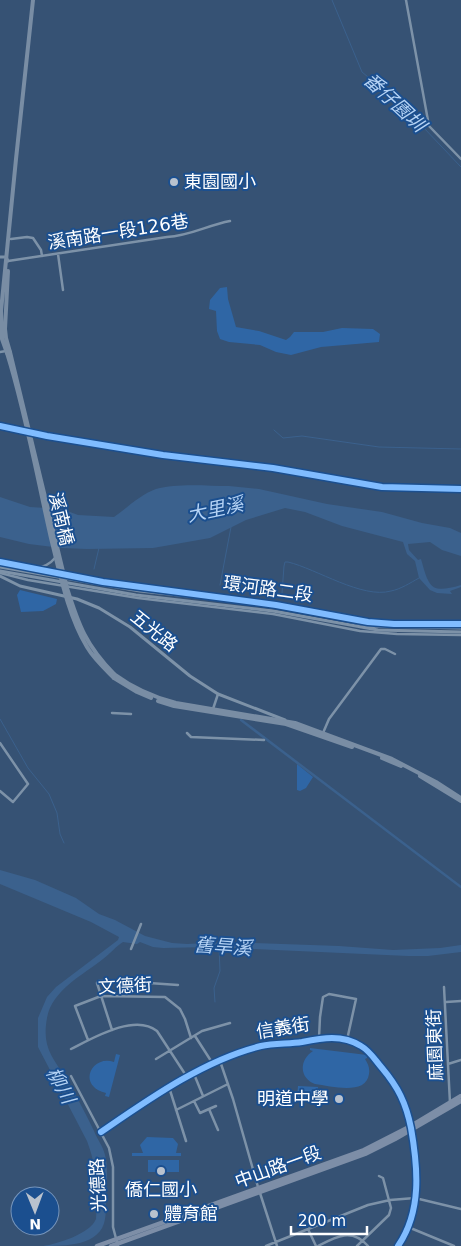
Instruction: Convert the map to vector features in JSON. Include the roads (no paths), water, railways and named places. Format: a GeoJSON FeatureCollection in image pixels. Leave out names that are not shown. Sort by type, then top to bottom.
{"type":"FeatureCollection","features":[{"type":"Feature","properties":{"kind":"main road"},"geometry":{"type":"LineString","coordinates":[[8,352],[5,321],[7,259],[15,167],[34,0]]}},
{"type":"Feature","properties":{"kind":"main road","name":"溪南橋"},"geometry":{"type":"LineString","coordinates":[[8,352],[56,557],[79,633],[100,665],[114,676]]}},
{"type":"Feature","properties":{"kind":"main road","name":"溪南橋"},"geometry":{"type":"LineString","coordinates":[[8,352],[76,614],[95,654],[114,676]]}},
{"type":"Feature","properties":{"kind":"main road","name":"五光路"},"geometry":{"type":"LineString","coordinates":[[114,676],[132,687],[158,698],[210,711],[286,722],[323,733],[399,763],[436,782],[461,800]]}},
{"type":"Feature","properties":{"kind":"main road","name":"五光路"},"geometry":{"type":"LineString","coordinates":[[286,722],[390,761],[414,772],[461,800]]}},
{"type":"Feature","properties":{"kind":"main road","name":"中山路一段"},"geometry":{"type":"LineString","coordinates":[[411,1128],[461,1096]]}},
{"type":"Feature","properties":{"kind":"main road","name":"中山路一段"},"geometry":{"type":"LineString","coordinates":[[97,1246],[117,1242],[365,1154],[461,1101]]}},
{"type":"Feature","properties":{"kind":"main road","name":"中山路一段"},"geometry":{"type":"LineString","coordinates":[[111,1246],[117,1242]]}},
{"type":"Feature","properties":{"kind":"street"},"geometry":{"type":"LineString","coordinates":[[406,0],[429,126],[461,159]]}},
{"type":"Feature","properties":{"kind":"street","name":"溪南路一段126巷"},"geometry":{"type":"LineString","coordinates":[[7,259],[58,254],[183,236],[230,221]]}},
{"type":"Feature","properties":{"kind":"street"},"geometry":{"type":"LineString","coordinates":[[10,240],[27,236],[32,238],[41,250],[42,256]]}},
{"type":"Feature","properties":{"kind":"street"},"geometry":{"type":"LineString","coordinates":[[58,254],[63,290]]}},
{"type":"Feature","properties":{"kind":"street"},"geometry":{"type":"LineString","coordinates":[[0,257],[7,259]]}},
{"type":"Feature","properties":{"kind":"street"},"geometry":{"type":"LineString","coordinates":[[0,352],[8,352]]}},
{"type":"Feature","properties":{"kind":"street"},"geometry":{"type":"LineString","coordinates":[[0,426],[163,455],[273,468],[382,487],[461,489]]}},
{"type":"Feature","properties":{"kind":"street"},"geometry":{"type":"LineString","coordinates":[[0,569],[37,569],[48,566],[56,557]]}},
{"type":"Feature","properties":{"kind":"street"},"geometry":{"type":"LineString","coordinates":[[0,569],[71,582]]}},
{"type":"Feature","properties":{"kind":"street"},"geometry":{"type":"LineString","coordinates":[[0,569],[71,582]]}},
{"type":"Feature","properties":{"kind":"street","name":"五光路"},"geometry":{"type":"LineString","coordinates":[[0,569],[20,586],[76,599],[99,608],[130,627],[183,671],[218,694],[286,722]]}},
{"type":"Feature","properties":{"kind":"street","name":"環河路二段"},"geometry":{"type":"LineString","coordinates":[[71,582],[226,600],[385,631],[461,632]]}},
{"type":"Feature","properties":{"kind":"street","name":"環河路二段"},"geometry":{"type":"LineString","coordinates":[[71,582],[138,598],[274,614],[394,624],[461,624]]}},
{"type":"Feature","properties":{"kind":"street"},"geometry":{"type":"LineString","coordinates":[[323,733],[329,719],[381,649],[394,654]]}},
{"type":"Feature","properties":{"kind":"street"},"geometry":{"type":"LineString","coordinates":[[210,711],[218,694]]}},
{"type":"Feature","properties":{"kind":"street"},"geometry":{"type":"LineString","coordinates":[[112,713],[131,714]]}},
{"type":"Feature","properties":{"kind":"street"},"geometry":{"type":"LineString","coordinates":[[187,733],[191,737],[264,740]]}},
{"type":"Feature","properties":{"kind":"street"},"geometry":{"type":"LineString","coordinates":[[0,743],[28,784],[13,802],[0,791]]}},
{"type":"Feature","properties":{"kind":"street"},"geometry":{"type":"LineString","coordinates":[[131,949],[141,924]]}},
{"type":"Feature","properties":{"kind":"street"},"geometry":{"type":"LineString","coordinates":[[112,1030],[97,983],[102,980],[178,985]]}},
{"type":"Feature","properties":{"kind":"street","name":"麻園東街"},"geometry":{"type":"LineString","coordinates":[[444,987],[450,1102]]}},
{"type":"Feature","properties":{"kind":"street"},"geometry":{"type":"LineString","coordinates":[[319,1038],[320,1016],[325,995],[356,999],[347,1040]]}},
{"type":"Feature","properties":{"kind":"street","name":"文德街"},"geometry":{"type":"LineString","coordinates":[[88,1040],[75,1006],[101,996],[165,997],[180,1010],[191,1038]]}},
{"type":"Feature","properties":{"kind":"street"},"geometry":{"type":"LineString","coordinates":[[446,1002],[461,1001]]}},
{"type":"Feature","properties":{"kind":"street"},"geometry":{"type":"LineString","coordinates":[[71,1049],[112,1030],[136,1023],[148,1025],[157,1031],[187,1077]]}},
{"type":"Feature","properties":{"kind":"street"},"geometry":{"type":"LineString","coordinates":[[156,1060],[202,1031],[230,1023]]}},
{"type":"Feature","properties":{"kind":"street"},"geometry":{"type":"LineString","coordinates":[[194,1035],[213,1064]]}},
{"type":"Feature","properties":{"kind":"street","name":"信義街"},"geometry":{"type":"LineString","coordinates":[[101,1132],[169,1087],[237,1053],[263,1046],[328,1037],[355,1043],[368,1050],[404,1099],[411,1128],[417,1171],[415,1198],[408,1227],[399,1246]]}},
{"type":"Feature","properties":{"kind":"street"},"geometry":{"type":"LineString","coordinates":[[448,1064],[461,1060]]}},
{"type":"Feature","properties":{"kind":"street"},"geometry":{"type":"LineString","coordinates":[[220,1061],[276,1244]]}},
{"type":"Feature","properties":{"kind":"street"},"geometry":{"type":"LineString","coordinates":[[194,1074],[203,1096]]}},
{"type":"Feature","properties":{"kind":"street","name":"光德路"},"geometry":{"type":"LineString","coordinates":[[72,1076],[109,1148],[113,1167],[112,1217],[117,1242]]}},
{"type":"Feature","properties":{"kind":"street"},"geometry":{"type":"LineString","coordinates":[[176,1110],[228,1084]]}},
{"type":"Feature","properties":{"kind":"street"},"geometry":{"type":"LineString","coordinates":[[169,1087],[186,1141]]}},
{"type":"Feature","properties":{"kind":"street"},"geometry":{"type":"LineString","coordinates":[[194,1101],[200,1113],[216,1106]]}},
{"type":"Feature","properties":{"kind":"street"},"geometry":{"type":"LineString","coordinates":[[209,1109],[218,1130]]}},
{"type":"Feature","properties":{"kind":"street"},"geometry":{"type":"LineString","coordinates":[[357,1246],[389,1215],[391,1208],[390,1200],[383,1178],[379,1176]]}},
{"type":"Feature","properties":{"kind":"street"},"geometry":{"type":"LineString","coordinates":[[266,1246],[276,1244],[368,1205],[390,1200],[415,1198],[461,1209]]}},
{"type":"Feature","properties":{"kind":"street"},"geometry":{"type":"LineString","coordinates":[[408,1227],[454,1246]]}},
{"type":"Feature","properties":{"kind":"street"},"geometry":{"type":"LineString","coordinates":[[308,1229],[317,1246],[343,1235],[363,1240],[368,1246]]}},
{"type":"Feature","properties":{"kind":"street"},"geometry":{"type":"LineString","coordinates":[[439,1246],[441,1240]]}},
{"type":"Feature","properties":{"kind":"water","name":"大里溪"},"geometry":{"type":"Polygon","coordinates":[[[183,485],[259,489],[327,504],[382,512],[422,523],[450,528],[461,533],[461,556],[442,550],[430,542],[408,544],[409,550],[418,560],[421,559],[426,577],[433,586],[443,589],[461,585],[461,587],[450,591],[452,594],[437,593],[430,590],[419,578],[415,561],[407,554],[403,542],[342,526],[305,512],[285,508],[246,520],[210,538],[153,548],[61,548],[29,544],[0,537],[0,497],[30,507],[62,509],[78,515],[114,517],[150,491],[156,489],[183,485]]]}},
{"type":"Feature","properties":{"kind":"water","name":"柳川"},"geometry":{"type":"Polygon","coordinates":[[[0,870],[35,880],[76,898],[99,914],[145,936],[172,943],[227,942],[393,950],[461,945],[461,952],[428,956],[408,956],[209,947],[163,948],[153,947],[140,942],[137,944],[123,942],[120,944],[62,991],[50,1008],[46,1028],[49,1050],[77,1097],[104,1152],[107,1172],[105,1219],[97,1235],[81,1243],[43,1246],[80,1234],[93,1224],[96,1219],[97,1189],[93,1160],[87,1141],[38,1047],[38,1018],[47,997],[56,987],[118,940],[119,937],[91,922],[0,884],[0,870]]]}},
{"type":"Feature","properties":{"kind":"waterway","name":"番仔園圳"},"geometry":{"type":"LineString","coordinates":[[332,0],[362,72],[404,107],[461,167]]}},
{"type":"Feature","properties":{"kind":"waterway"},"geometry":{"type":"LineString","coordinates":[[274,430],[283,438],[302,436],[379,447],[461,449]]}},
{"type":"Feature","properties":{"kind":"waterway"},"geometry":{"type":"LineString","coordinates":[[220,585],[231,527]]}},
{"type":"Feature","properties":{"kind":"waterway"},"geometry":{"type":"LineString","coordinates":[[94,569],[99,548]]}},
{"type":"Feature","properties":{"kind":"waterway"},"geometry":{"type":"LineString","coordinates":[[282,593],[285,562],[367,591],[391,591],[419,578]]}},
{"type":"Feature","properties":{"kind":"waterway","name":"舊旱溪"},"geometry":{"type":"LineString","coordinates":[[0,719],[28,768],[49,794],[57,813],[60,834],[64,843]]}},
{"type":"Feature","properties":{"kind":"waterway"},"geometry":{"type":"LineString","coordinates":[[241,720],[461,887]]}},
{"type":"Feature","properties":{"kind":"waterway"},"geometry":{"type":"LineString","coordinates":[[215,1002],[214,988],[220,971],[219,947]]}},
{"type":"Feature","properties":{"kind":"place","name":"東園國小"},"geometry":{"type":"Point","coordinates":[174,182]}},
{"type":"Feature","properties":{"kind":"place","name":"明道中學"},"geometry":{"type":"Point","coordinates":[339,1099]}},
{"type":"Feature","properties":{"kind":"place","name":"僑仁國小"},"geometry":{"type":"Point","coordinates":[161,1171]}},
{"type":"Feature","properties":{"kind":"place","name":"體育館"},"geometry":{"type":"Point","coordinates":[154,1214]}}]}
